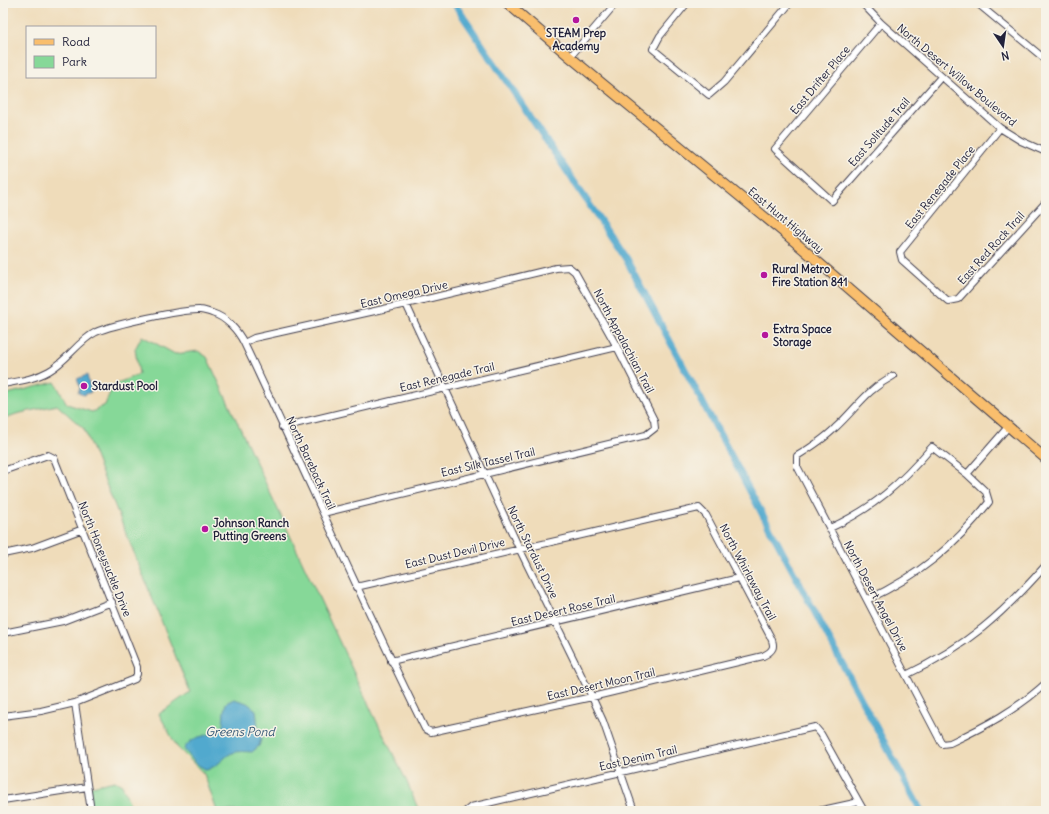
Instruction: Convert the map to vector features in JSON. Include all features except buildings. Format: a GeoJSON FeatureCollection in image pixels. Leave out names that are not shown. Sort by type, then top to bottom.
{"type":"FeatureCollection","features":[{"type":"Feature","properties":{"kind":"main road","name":"East Hunt Highway"},"geometry":{"type":"LineString","coordinates":[[507,3],[570,57],[788,236],[1046,459]]}},
{"type":"Feature","properties":{"kind":"street"},"geometry":{"type":"LineString","coordinates":[[570,57],[616,3]]}},
{"type":"Feature","properties":{"kind":"street"},"geometry":{"type":"LineString","coordinates":[[687,3],[660,36],[653,49],[709,95],[724,82],[790,3]]}},
{"type":"Feature","properties":{"kind":"street","name":"North Desert Willow Boulevard"},"geometry":{"type":"LineString","coordinates":[[862,3],[881,23],[1000,128],[1021,141],[1046,152]]}},
{"type":"Feature","properties":{"kind":"street"},"geometry":{"type":"LineString","coordinates":[[977,3],[1046,60]]}},
{"type":"Feature","properties":{"kind":"street","name":"East Drifter Place"},"geometry":{"type":"LineString","coordinates":[[832,202],[775,149],[881,23]]}},
{"type":"Feature","properties":{"kind":"street","name":"East Solitude Trail"},"geometry":{"type":"LineString","coordinates":[[832,202],[941,77]]}},
{"type":"Feature","properties":{"kind":"street","name":"East Renegade Place"},"geometry":{"type":"LineString","coordinates":[[948,301],[902,260],[900,252],[1000,128]]}},
{"type":"Feature","properties":{"kind":"street","name":"East Red Rock Trail"},"geometry":{"type":"LineString","coordinates":[[948,301],[958,299],[1046,202]]}},
{"type":"Feature","properties":{"kind":"street","name":"East Omega Drive"},"geometry":{"type":"LineString","coordinates":[[244,343],[254,338],[556,268],[569,267]]}},
{"type":"Feature","properties":{"kind":"street","name":"North Appalachian Trail"},"geometry":{"type":"LineString","coordinates":[[569,267],[575,272],[617,347],[654,420],[655,428]]}},
{"type":"Feature","properties":{"kind":"street","name":"North Stardust Drive"},"geometry":{"type":"LineString","coordinates":[[406,304],[519,548],[592,697],[621,772],[634,811]]}},
{"type":"Feature","properties":{"kind":"street","name":"North Bareback Trail"},"geometry":{"type":"LineString","coordinates":[[3,384],[31,379],[50,370],[82,342],[101,331],[153,317],[200,310],[213,313],[225,320],[239,333],[391,661],[425,729],[431,732]]}},
{"type":"Feature","properties":{"kind":"street","name":"East Renegade Trail"},"geometry":{"type":"LineString","coordinates":[[282,427],[617,347]]}},
{"type":"Feature","properties":{"kind":"street","name":"North Desert Angel Drive"},"geometry":{"type":"LineString","coordinates":[[892,376],[874,388],[835,429],[797,456],[797,466],[942,744],[950,743],[1002,716],[1035,693],[1046,683]]}},
{"type":"Feature","properties":{"kind":"street"},"geometry":{"type":"LineString","coordinates":[[967,474],[1008,426]]}},
{"type":"Feature","properties":{"kind":"street","name":"East Silk Tassel Trail"},"geometry":{"type":"LineString","coordinates":[[323,513],[646,435],[655,428]]}},
{"type":"Feature","properties":{"kind":"street"},"geometry":{"type":"LineString","coordinates":[[830,528],[856,516],[884,496],[913,469],[932,447],[967,474],[986,492],[988,502],[957,540],[930,564],[897,586],[867,600]]}},
{"type":"Feature","properties":{"kind":"street","name":"North Honeysuckle Drive"},"geometry":{"type":"LineString","coordinates":[[3,471],[48,455],[54,458],[137,667],[138,674],[135,679],[75,703]]}},
{"type":"Feature","properties":{"kind":"street","name":"East Dust Devil Drive"},"geometry":{"type":"LineString","coordinates":[[356,587],[519,548],[699,508]]}},
{"type":"Feature","properties":{"kind":"street","name":"North Whirlaway Trail"},"geometry":{"type":"LineString","coordinates":[[699,508],[706,515],[774,643],[773,648]]}},
{"type":"Feature","properties":{"kind":"street"},"geometry":{"type":"LineString","coordinates":[[3,554],[32,548],[83,529]]}},
{"type":"Feature","properties":{"kind":"street"},"geometry":{"type":"LineString","coordinates":[[906,675],[962,644],[992,621],[1018,598],[1046,565]]}},
{"type":"Feature","properties":{"kind":"street","name":"East Desert Rose Trail"},"geometry":{"type":"LineString","coordinates":[[391,661],[739,578]]}},
{"type":"Feature","properties":{"kind":"street"},"geometry":{"type":"LineString","coordinates":[[3,633],[63,621],[112,602]]}},
{"type":"Feature","properties":{"kind":"street","name":"East Desert Moon Trail"},"geometry":{"type":"LineString","coordinates":[[431,732],[592,697],[763,656],[771,652],[773,648]]}},
{"type":"Feature","properties":{"kind":"street"},"geometry":{"type":"LineString","coordinates":[[3,716],[41,711],[75,703],[91,811]]}},
{"type":"Feature","properties":{"kind":"street","name":"East Denim Trail"},"geometry":{"type":"LineString","coordinates":[[466,811],[471,807],[815,728],[821,734],[859,802]]}},
{"type":"Feature","properties":{"kind":"street"},"geometry":{"type":"LineString","coordinates":[[3,800],[87,787]]}},
{"type":"Feature","properties":{"kind":"street"},"geometry":{"type":"LineString","coordinates":[[818,811],[859,802],[864,811]]}},
{"type":"Feature","properties":{"kind":"green space","name":"Johnson Ranch Putting Greens"},"geometry":{"type":"Polygon","coordinates":[[[142,336],[175,354],[198,351],[207,357],[374,716],[407,782],[419,811],[217,811],[204,774],[177,747],[159,714],[190,692],[84,429],[57,405],[16,414],[3,419],[3,395],[55,382],[67,404],[92,412],[105,405],[113,385],[139,374],[135,349],[142,336]]]}},
{"type":"Feature","properties":{"kind":"green space"},"geometry":{"type":"Polygon","coordinates":[[[115,781],[122,785],[133,811],[91,811],[87,787],[115,781]]]}},
{"type":"Feature","properties":{"kind":"water","name":"Stardust Pool"},"geometry":{"type":"Polygon","coordinates":[[[87,375],[91,392],[84,395],[78,393],[80,387],[77,379],[87,375]]]}},
{"type":"Feature","properties":{"kind":"water","name":"Greens Pond"},"geometry":{"type":"Polygon","coordinates":[[[234,699],[247,703],[256,710],[258,728],[262,736],[259,746],[252,752],[236,752],[231,754],[220,763],[207,770],[196,764],[184,749],[188,743],[193,740],[218,731],[223,727],[226,703],[234,699]]]}},
{"type":"Feature","properties":{"kind":"waterway"},"geometry":{"type":"LineString","coordinates":[[454,3],[626,259],[921,811]]}},
{"type":"Feature","properties":{"kind":"place","name":"STEAM Prep Academy"},"geometry":{"type":"Point","coordinates":[576,20]}},
{"type":"Feature","properties":{"kind":"place","name":"Rural Metro Fire Station 841"},"geometry":{"type":"Point","coordinates":[764,275]}},
{"type":"Feature","properties":{"kind":"place","name":"Extra Space Storage"},"geometry":{"type":"Point","coordinates":[765,335]}},
{"type":"Feature","properties":{"kind":"place","name":"Stardust Pool"},"geometry":{"type":"Point","coordinates":[84,386]}},
{"type":"Feature","properties":{"kind":"place","name":"Johnson Ranch Putting Greens"},"geometry":{"type":"Point","coordinates":[205,529]}}]}
